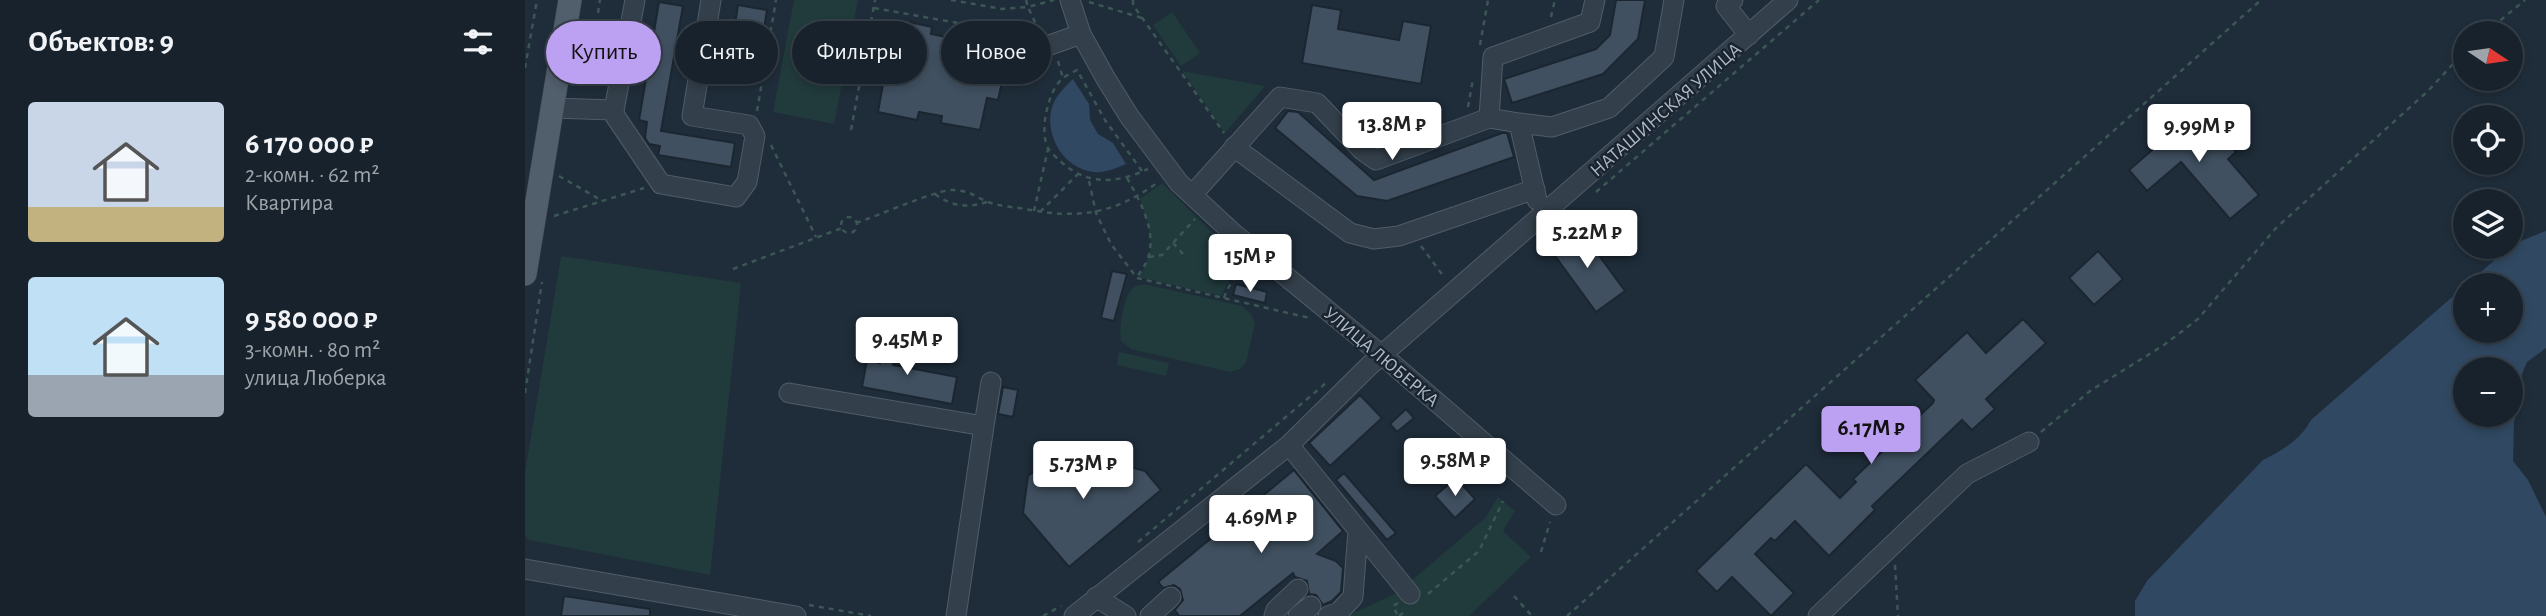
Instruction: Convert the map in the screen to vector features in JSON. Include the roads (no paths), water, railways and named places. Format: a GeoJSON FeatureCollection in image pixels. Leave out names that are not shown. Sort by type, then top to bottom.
{"type":"FeatureCollection","features":[{"type":"Feature","properties":{"kind":"main road"},"geometry":{"type":"LineString","coordinates":[[525,274],[531,191],[551,108],[570,0]]}},
{"type":"Feature","properties":{"kind":"street"},"geometry":{"type":"LineString","coordinates":[[635,0],[614,110],[661,184],[736,197],[747,182],[755,136],[748,125],[692,116],[711,0]]}},
{"type":"Feature","properties":{"kind":"street"},"geometry":{"type":"LineString","coordinates":[[1489,118],[1493,57],[1590,22],[1595,0]]}},
{"type":"Feature","properties":{"kind":"street"},"geometry":{"type":"LineString","coordinates":[[1192,195],[1280,97],[1317,103],[1362,150],[1376,160],[1489,118],[1552,127],[1609,108],[1664,57],[1674,0]]}},
{"type":"Feature","properties":{"kind":"street"},"geometry":{"type":"LineString","coordinates":[[1733,0],[1726,6],[1749,35]]}},
{"type":"Feature","properties":{"kind":"street","name":"НАТАШИНСКАЯ УЛИЦА"},"geometry":{"type":"LineString","coordinates":[[1069,610],[1096,597],[1289,445],[1382,356],[1789,0]]}},
{"type":"Feature","properties":{"kind":"street","name":"УЛИЦА ЛЮБЕРКА"},"geometry":{"type":"LineString","coordinates":[[1066,3],[1129,116],[1179,183],[1232,232],[1556,505]]}},
{"type":"Feature","properties":{"kind":"street"},"geometry":{"type":"LineString","coordinates":[[1051,44],[1081,34]]}},
{"type":"Feature","properties":{"kind":"street"},"geometry":{"type":"LineString","coordinates":[[551,108],[614,110]]}},
{"type":"Feature","properties":{"kind":"street"},"geometry":{"type":"LineString","coordinates":[[1519,122],[1535,189],[1545,215]]}},
{"type":"Feature","properties":{"kind":"street"},"geometry":{"type":"LineString","coordinates":[[1234,147],[1350,233],[1374,239],[1411,232],[1535,189]]}},
{"type":"Feature","properties":{"kind":"street"},"geometry":{"type":"LineString","coordinates":[[956,616],[991,382]]}},
{"type":"Feature","properties":{"kind":"street"},"geometry":{"type":"LineString","coordinates":[[789,393],[984,426]]}},
{"type":"Feature","properties":{"kind":"street"},"geometry":{"type":"LineString","coordinates":[[1818,616],[1967,474],[2029,442]]}},
{"type":"Feature","properties":{"kind":"street"},"geometry":{"type":"LineString","coordinates":[[1289,445],[1358,530],[1385,575],[1414,600]]}},
{"type":"Feature","properties":{"kind":"street"},"geometry":{"type":"LineString","coordinates":[[1312,613],[1339,612],[1353,597],[1358,530]]}},
{"type":"Feature","properties":{"kind":"street"},"geometry":{"type":"LineString","coordinates":[[525,569],[796,616]]}},
{"type":"Feature","properties":{"kind":"street"},"geometry":{"type":"LineString","coordinates":[[1274,616],[1276,610],[1298,589]]}},
{"type":"Feature","properties":{"kind":"street"},"geometry":{"type":"LineString","coordinates":[[1096,597],[1126,616]]}},
{"type":"Feature","properties":{"kind":"street"},"geometry":{"type":"LineString","coordinates":[[1150,616],[1171,597]]}},
{"type":"Feature","properties":{"kind":"water"},"geometry":{"type":"Polygon","coordinates":[[[1073,79],[1089,104],[1090,120],[1098,134],[1113,143],[1126,164],[1107,171],[1094,172],[1074,165],[1060,151],[1052,132],[1051,111],[1057,97],[1073,79]]]}},
{"type":"Feature","properties":{"kind":"water"},"geometry":{"type":"Polygon","coordinates":[[[2546,231],[2546,348],[2527,362],[2523,372],[2523,357],[2453,357],[2453,427],[2514,427],[2513,461],[2528,480],[2546,517],[2546,616],[2135,616],[2135,601],[2147,581],[2263,460],[2296,439],[2311,420],[2453,296],[2453,343],[2523,343],[2523,273],[2480,273],[2496,259],[2523,259],[2523,240],[2546,231]]]}}]}
